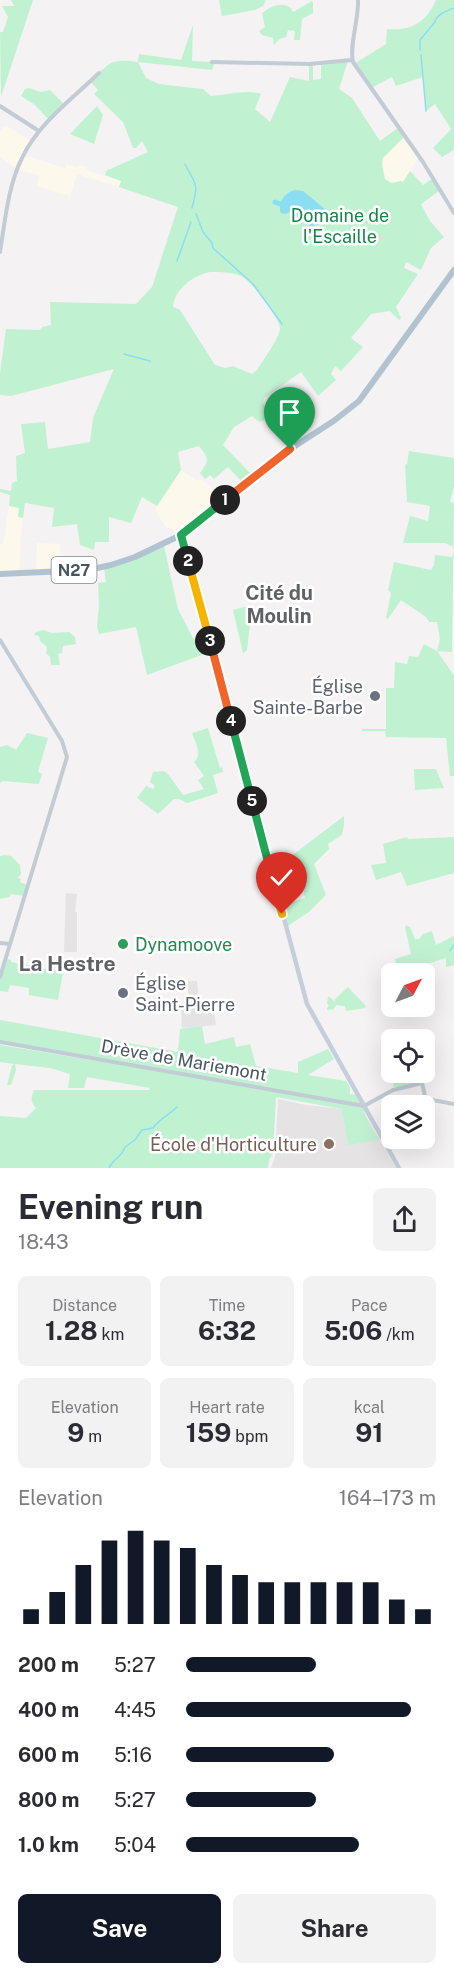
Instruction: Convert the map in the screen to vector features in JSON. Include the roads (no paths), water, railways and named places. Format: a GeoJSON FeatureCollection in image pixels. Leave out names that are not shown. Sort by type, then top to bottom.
{"type":"FeatureCollection","features":[{"type":"Feature","properties":{"kind":"main road","name":"N27"},"geometry":{"type":"LineString","coordinates":[[0,574],[91,569],[118,563],[181,535],[275,459],[335,420],[358,401],[454,270]]}},
{"type":"Feature","properties":{"kind":"main road"},"geometry":{"type":"LineString","coordinates":[[181,535],[307,1004],[399,1168]]}},
{"type":"Feature","properties":{"kind":"main road"},"geometry":{"type":"LineString","coordinates":[[146,552],[175,541],[180,542],[185,548]]}},
{"type":"Feature","properties":{"kind":"street"},"geometry":{"type":"LineString","coordinates":[[358,0],[352,60],[426,167],[454,213]]}},
{"type":"Feature","properties":{"kind":"street"},"geometry":{"type":"LineString","coordinates":[[212,62],[309,64],[352,60]]}},
{"type":"Feature","properties":{"kind":"street"},"geometry":{"type":"LineString","coordinates":[[0,252],[15,175],[22,156],[39,131],[99,73]]}},
{"type":"Feature","properties":{"kind":"street"},"geometry":{"type":"LineString","coordinates":[[0,106],[39,131]]}},
{"type":"Feature","properties":{"kind":"street"},"geometry":{"type":"LineString","coordinates":[[0,640],[64,747],[67,760],[0,977]]}},
{"type":"Feature","properties":{"kind":"street"},"geometry":{"type":"LineString","coordinates":[[0,943],[10,944]]}},
{"type":"Feature","properties":{"kind":"street","name":"Drève de Mariemont"},"geometry":{"type":"LineString","coordinates":[[0,1042],[364,1106]]}},
{"type":"Feature","properties":{"kind":"street"},"geometry":{"type":"LineString","coordinates":[[364,1106],[393,1090],[422,1083],[427,1100],[454,1104]]}},
{"type":"Feature","properties":{"kind":"water"},"geometry":{"type":"Polygon","coordinates":[[[295,190],[303,191],[325,209],[326,212],[318,225],[310,226],[290,212],[281,213],[280,205],[283,198],[295,190]]]}},
{"type":"Feature","properties":{"kind":"waterway"},"geometry":{"type":"LineString","coordinates":[[420,50],[420,40],[438,17],[454,8]]}},
{"type":"Feature","properties":{"kind":"waterway"},"geometry":{"type":"LineString","coordinates":[[421,55],[426,111]]}},
{"type":"Feature","properties":{"kind":"waterway"},"geometry":{"type":"LineString","coordinates":[[185,164],[195,184],[192,208]]}},
{"type":"Feature","properties":{"kind":"waterway"},"geometry":{"type":"LineString","coordinates":[[275,202],[280,204]]}},
{"type":"Feature","properties":{"kind":"waterway"},"geometry":{"type":"LineString","coordinates":[[196,214],[213,248],[253,284],[282,324]]}},
{"type":"Feature","properties":{"kind":"waterway"},"geometry":{"type":"LineString","coordinates":[[177,261],[191,222]]}},
{"type":"Feature","properties":{"kind":"waterway"},"geometry":{"type":"LineString","coordinates":[[124,354],[150,361]]}},
{"type":"Feature","properties":{"kind":"waterway"},"geometry":{"type":"LineString","coordinates":[[450,951],[454,945]]}},
{"type":"Feature","properties":{"kind":"waterway"},"geometry":{"type":"LineString","coordinates":[[109,1168],[142,1130],[153,1128],[177,1107]]}},
{"type":"Feature","properties":{"kind":"place","name":"Église Sainte-Barbe"},"geometry":{"type":"Point","coordinates":[375,696]}},
{"type":"Feature","properties":{"kind":"place","name":"Dynamoove"},"geometry":{"type":"Point","coordinates":[123,944]}},
{"type":"Feature","properties":{"kind":"place","name":"Église Saint-Pierre"},"geometry":{"type":"Point","coordinates":[123,993]}},
{"type":"Feature","properties":{"kind":"place","name":"École d'Horticulture"},"geometry":{"type":"Point","coordinates":[329,1144]}},
{"type":"Feature","properties":{"kind":"district","name":"Cité du Moulin"},"geometry":{"type":"Point","coordinates":[279,604]}},
{"type":"Feature","properties":{"kind":"district","name":"La Hestre"},"geometry":{"type":"Point","coordinates":[67,963]}},
{"type":"Feature","properties":{"kind":"park label","name":"Domaine de l'Escaille"},"geometry":{"type":"Point","coordinates":[340,225]}}]}
